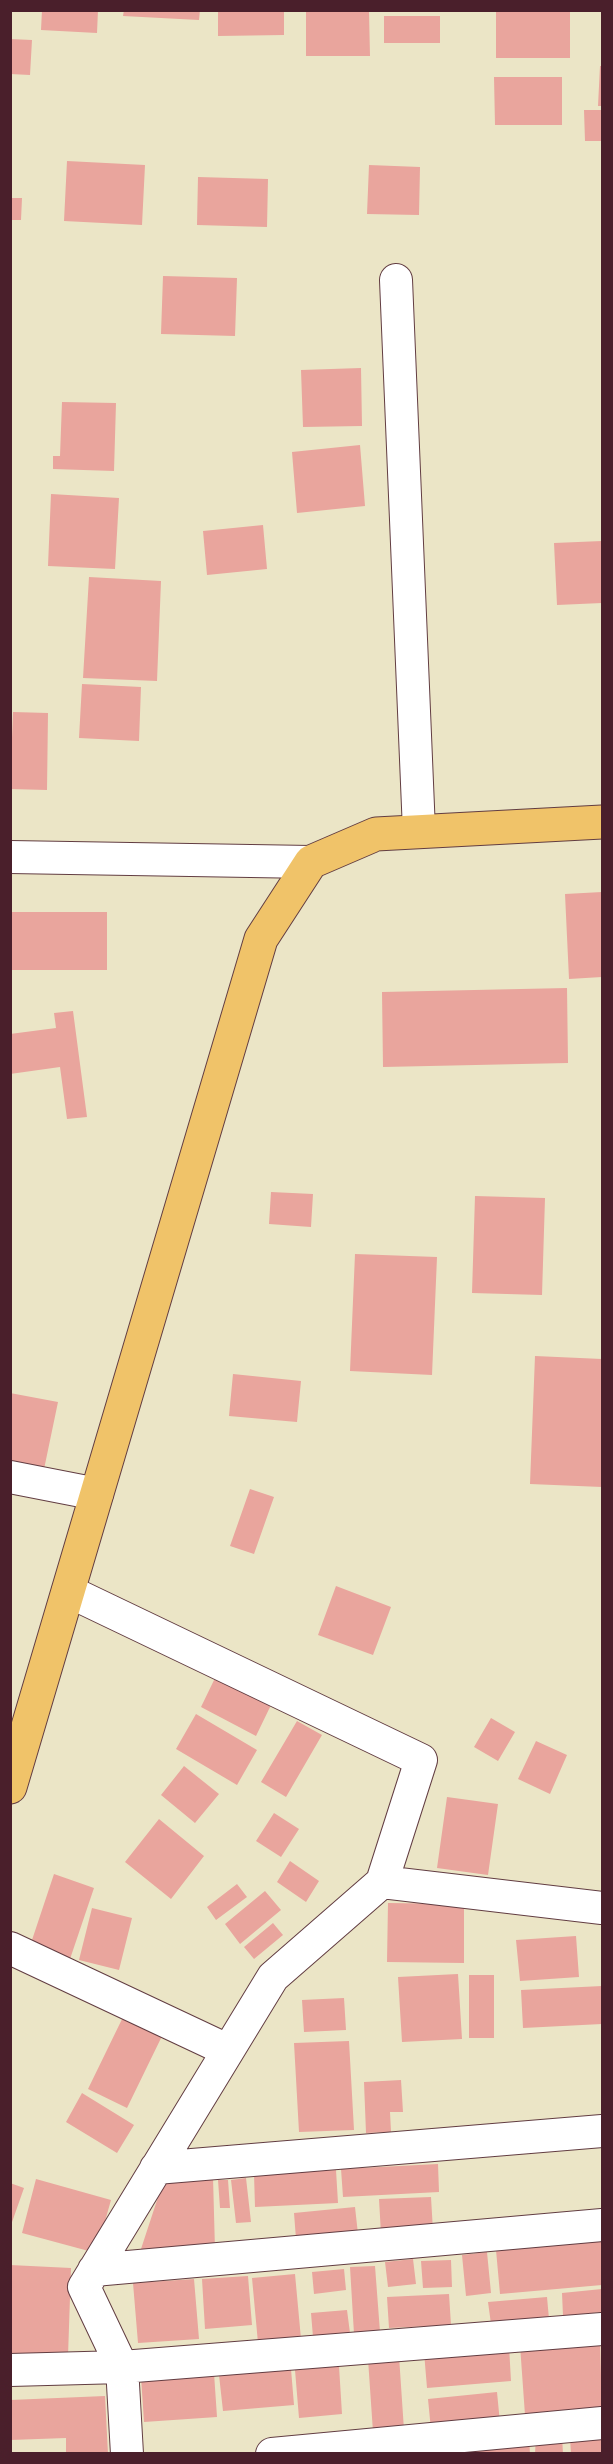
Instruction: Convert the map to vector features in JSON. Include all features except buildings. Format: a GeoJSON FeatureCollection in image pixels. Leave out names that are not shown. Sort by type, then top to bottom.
{"type":"FeatureCollection","features":[{"type":"Feature","properties":{"kind":"main road"},"geometry":{"type":"LineString","coordinates":[[10,1786],[261,939],[311,862],[376,834],[603,822]]}},
{"type":"Feature","properties":{"kind":"street"},"geometry":{"type":"LineString","coordinates":[[396,280],[419,831]]}},
{"type":"Feature","properties":{"kind":"street"},"geometry":{"type":"LineString","coordinates":[[10,856],[311,862]]}},
{"type":"Feature","properties":{"kind":"street"},"geometry":{"type":"LineString","coordinates":[[10,1477],[97,1494]]}},
{"type":"Feature","properties":{"kind":"street"},"geometry":{"type":"LineString","coordinates":[[68,1591],[421,1760],[382,1882],[273,1977],[84,2287],[122,2367],[128,2454]]}},
{"type":"Feature","properties":{"kind":"street"},"geometry":{"type":"LineString","coordinates":[[382,1882],[603,1908]]}},
{"type":"Feature","properties":{"kind":"street"},"geometry":{"type":"LineString","coordinates":[[10,1948],[227,2050]]}},
{"type":"Feature","properties":{"kind":"street"},"geometry":{"type":"LineString","coordinates":[[156,2168],[603,2131]]}},
{"type":"Feature","properties":{"kind":"street"},"geometry":{"type":"LineString","coordinates":[[94,2270],[603,2225]]}},
{"type":"Feature","properties":{"kind":"street"},"geometry":{"type":"LineString","coordinates":[[10,2370],[122,2367],[603,2329]]}},
{"type":"Feature","properties":{"kind":"street"},"geometry":{"type":"LineString","coordinates":[[272,2454],[603,2423]]}}]}
